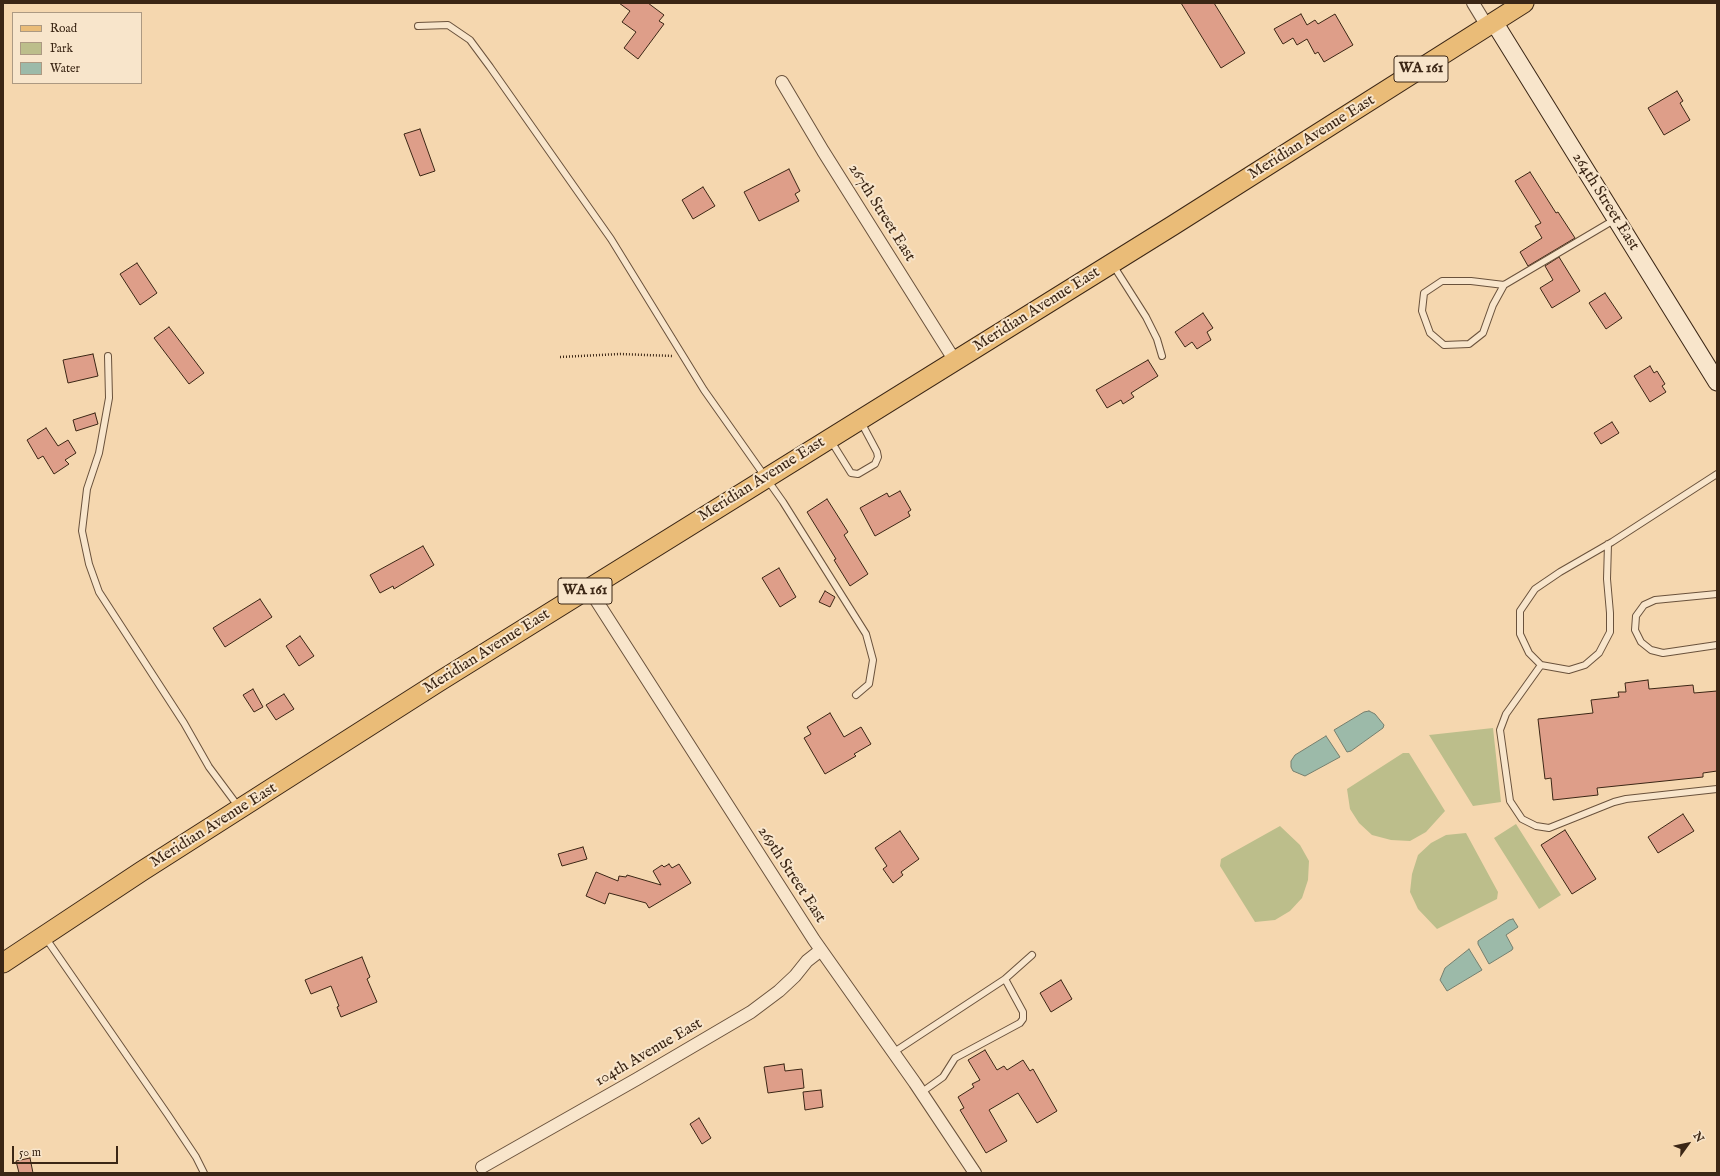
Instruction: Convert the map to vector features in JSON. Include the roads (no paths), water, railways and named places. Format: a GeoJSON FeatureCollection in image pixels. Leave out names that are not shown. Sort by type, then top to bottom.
{"type":"FeatureCollection","features":[{"type":"Feature","properties":{"kind":"main road","name":"Meridian Avenue East"},"geometry":{"type":"LineString","coordinates":[[3,963],[142,871],[1524,3]]}},
{"type":"Feature","properties":{"kind":"street"},"geometry":{"type":"LineString","coordinates":[[1474,3],[1491,24]]}},
{"type":"Feature","properties":{"kind":"street","name":"264th Street East"},"geometry":{"type":"LineString","coordinates":[[1491,24],[1616,219],[1717,382]]}},
{"type":"Feature","properties":{"kind":"street","name":"267th Street East"},"geometry":{"type":"LineString","coordinates":[[782,82],[823,151],[955,361]]}},
{"type":"Feature","properties":{"kind":"street","name":"269th Street East"},"geometry":{"type":"LineString","coordinates":[[589,589],[821,950],[922,1092],[975,1173]]}},
{"type":"Feature","properties":{"kind":"street","name":"104th Avenue East"},"geometry":{"type":"LineString","coordinates":[[482,1167],[751,1012],[780,991],[807,961],[821,950]]}},
{"type":"Feature","properties":{"kind":"lane"},"geometry":{"type":"LineString","coordinates":[[418,26],[448,25],[470,40],[611,239],[704,390],[783,502],[823,568],[866,634],[873,660],[869,684],[856,695]]}},
{"type":"Feature","properties":{"kind":"lane"},"geometry":{"type":"LineString","coordinates":[[1504,285],[1471,281],[1442,281],[1424,293],[1422,311],[1430,333],[1444,345],[1469,344],[1483,333],[1493,304],[1504,285],[1616,219]]}},
{"type":"Feature","properties":{"kind":"lane"},"geometry":{"type":"LineString","coordinates":[[1112,263],[1146,317],[1157,339],[1162,356]]}},
{"type":"Feature","properties":{"kind":"lane"},"geometry":{"type":"LineString","coordinates":[[108,356],[109,398],[99,453],[87,489],[82,531],[89,564],[99,592],[184,723],[209,767],[241,809]]}},
{"type":"Feature","properties":{"kind":"lane"},"geometry":{"type":"LineString","coordinates":[[830,438],[851,473],[858,474],[875,464],[878,457],[877,452],[859,420]]}},
{"type":"Feature","properties":{"kind":"lane"},"geometry":{"type":"LineString","coordinates":[[1608,544],[1606,579],[1610,613],[1610,632],[1599,653],[1585,665],[1569,670],[1541,665],[1529,653],[1520,634],[1520,611],[1535,589],[1717,474]]}},
{"type":"Feature","properties":{"kind":"lane"},"geometry":{"type":"LineString","coordinates":[[1717,594],[1655,600],[1644,605],[1636,616],[1635,630],[1641,642],[1651,650],[1663,652],[1717,646]]}},
{"type":"Feature","properties":{"kind":"lane"},"geometry":{"type":"LineString","coordinates":[[1541,665],[1506,714],[1500,730],[1510,801],[1522,819],[1536,826],[1549,828],[1620,801],[1717,789]]}},
{"type":"Feature","properties":{"kind":"lane"},"geometry":{"type":"LineString","coordinates":[[44,935],[168,1115],[196,1157],[204,1173]]}},
{"type":"Feature","properties":{"kind":"lane"},"geometry":{"type":"LineString","coordinates":[[894,1052],[1005,979],[1032,955]]}},
{"type":"Feature","properties":{"kind":"lane"},"geometry":{"type":"LineString","coordinates":[[922,1092],[943,1077],[955,1058],[1020,1023],[1023,1019],[1023,1012],[1005,979]]}},
{"type":"Feature","properties":{"kind":"water"},"geometry":{"type":"Polygon","coordinates":[[[1369,711],[1375,714],[1384,725],[1383,728],[1351,751],[1347,752],[1334,730],[1364,712],[1369,711]]]}},
{"type":"Feature","properties":{"kind":"water"},"geometry":{"type":"Polygon","coordinates":[[[1326,736],[1340,757],[1305,776],[1293,771],[1291,761],[1295,755],[1326,736]]]}},
{"type":"Feature","properties":{"kind":"water"},"geometry":{"type":"Polygon","coordinates":[[[1513,919],[1518,927],[1506,935],[1513,948],[1512,950],[1489,964],[1478,944],[1478,941],[1509,920],[1513,919]]]}},
{"type":"Feature","properties":{"kind":"water"},"geometry":{"type":"Polygon","coordinates":[[[1469,949],[1482,970],[1447,991],[1440,980],[1445,968],[1469,949]]]}}]}
